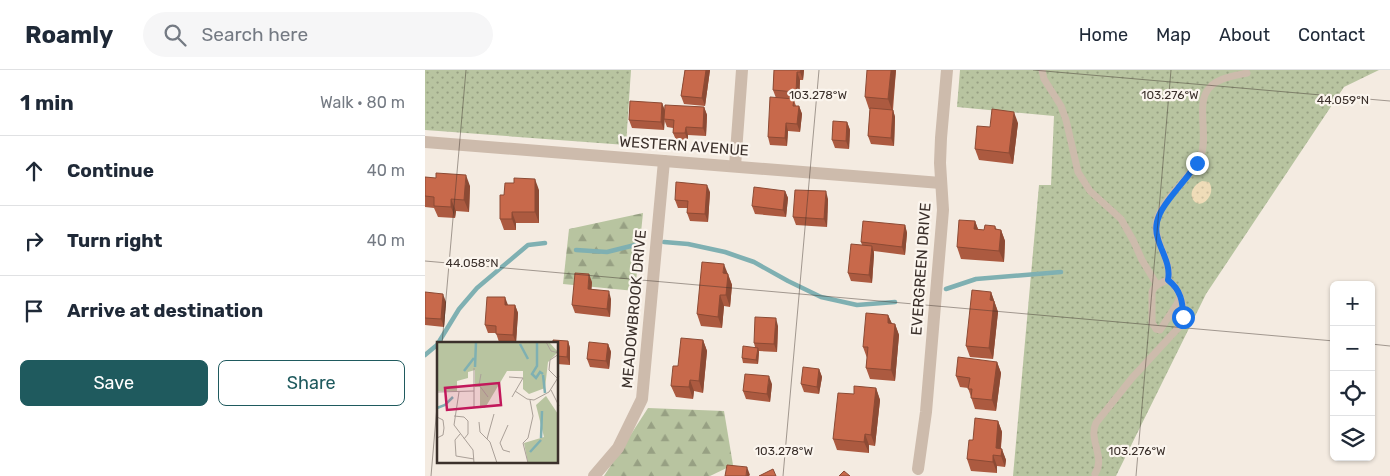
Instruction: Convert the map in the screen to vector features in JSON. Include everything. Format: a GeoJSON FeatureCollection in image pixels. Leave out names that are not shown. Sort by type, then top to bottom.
{"type":"FeatureCollection","features":[{"type":"Feature","properties":{"kind":"street"},"geometry":{"type":"LineString","coordinates":[[735,166],[743,70]]}},
{"type":"Feature","properties":{"kind":"street","name":"EVERGREEN DRIVE"},"geometry":{"type":"LineString","coordinates":[[918,469],[926,412],[943,210],[941,138],[947,70]]}},
{"type":"Feature","properties":{"kind":"street","name":"WESTERN AVENUE"},"geometry":{"type":"LineString","coordinates":[[425,142],[941,183]]}},
{"type":"Feature","properties":{"kind":"street","name":"MEADOWBROOK DRIVE"},"geometry":{"type":"LineString","coordinates":[[594,476],[618,448],[642,399],[664,161]]}},
{"type":"Feature","properties":{"kind":"lane"},"geometry":{"type":"LineString","coordinates":[[1042,70],[1044,80],[1061,106],[1066,120],[1078,172],[1090,191],[1121,219],[1157,285]]}},
{"type":"Feature","properties":{"kind":"lane"},"geometry":{"type":"LineString","coordinates":[[1168,280],[1169,269],[1157,236],[1157,219],[1166,203],[1189,176],[1202,153],[1204,144],[1203,108],[1205,93],[1217,81],[1247,73]]}},
{"type":"Feature","properties":{"kind":"lane"},"geometry":{"type":"LineString","coordinates":[[1168,280],[1157,285],[1153,288],[1152,292],[1153,323],[1156,329],[1160,330],[1180,297]]}},
{"type":"Feature","properties":{"kind":"lane"},"geometry":{"type":"LineString","coordinates":[[1095,474],[1099,465],[1093,432],[1096,423],[1133,378],[1181,325],[1183,304],[1179,290],[1168,280]]}},
{"type":"Feature","properties":{"kind":"green space"},"geometry":{"type":"Polygon","coordinates":[[[425,70],[631,70],[626,145],[425,130],[425,70]]]}},
{"type":"Feature","properties":{"kind":"green space"},"geometry":{"type":"Polygon","coordinates":[[[960,70],[1379,70],[1344,87],[1206,294],[1116,476],[1013,476],[1039,185],[1051,185],[1054,116],[957,107],[960,70]]]}},
{"type":"Feature","properties":{"kind":"green space"},"geometry":{"type":"Polygon","coordinates":[[[643,213],[635,291],[563,284],[569,229],[643,213]]]}},
{"type":"Feature","properties":{"kind":"green space"},"geometry":{"type":"Polygon","coordinates":[[[648,408],[724,411],[733,465],[710,476],[604,476],[648,408]]]}},
{"type":"Feature","properties":{"kind":"sand"},"geometry":{"type":"Polygon","coordinates":[[[1202,181],[1209,182],[1211,191],[1205,202],[1200,204],[1193,200],[1192,191],[1202,181]]]}},
{"type":"Feature","properties":{"kind":"building"},"geometry":{"type":"Polygon","coordinates":[[[685,70],[706,70],[702,98],[681,96],[685,70]]]}},
{"type":"Feature","properties":{"kind":"building"},"geometry":{"type":"Polygon","coordinates":[[[774,70],[801,70],[797,72],[796,92],[773,90],[774,70]]]}},
{"type":"Feature","properties":{"kind":"building"},"geometry":{"type":"Polygon","coordinates":[[[867,70],[891,70],[888,99],[865,97],[867,70]]]}},
{"type":"Feature","properties":{"kind":"building"},"geometry":{"type":"Polygon","coordinates":[[[770,97],[794,99],[793,106],[799,106],[797,124],[786,123],[785,138],[768,137],[770,97]]]}},
{"type":"Feature","properties":{"kind":"building"},"geometry":{"type":"Polygon","coordinates":[[[630,101],[662,103],[661,122],[629,120],[630,101]]]}},
{"type":"Feature","properties":{"kind":"building"},"geometry":{"type":"Polygon","coordinates":[[[665,105],[704,107],[703,128],[686,127],[685,133],[673,133],[674,120],[664,119],[665,105]]]}},
{"type":"Feature","properties":{"kind":"building"},"geometry":{"type":"Polygon","coordinates":[[[870,108],[893,110],[891,138],[868,136],[870,108]]]}},
{"type":"Feature","properties":{"kind":"building"},"geometry":{"type":"Polygon","coordinates":[[[992,109],[1014,112],[1009,153],[975,149],[977,126],[990,127],[992,109]]]}},
{"type":"Feature","properties":{"kind":"building"},"geometry":{"type":"Polygon","coordinates":[[[833,121],[847,122],[846,141],[832,140],[833,121]]]}},
{"type":"Feature","properties":{"kind":"building"},"geometry":{"type":"Polygon","coordinates":[[[436,173],[466,175],[464,200],[451,199],[451,207],[434,206],[434,197],[425,196],[425,177],[436,178],[436,173]]]}},
{"type":"Feature","properties":{"kind":"building"},"geometry":{"type":"Polygon","coordinates":[[[514,178],[535,179],[535,212],[512,212],[512,219],[500,219],[500,195],[504,195],[505,183],[514,183],[514,178]]]}},
{"type":"Feature","properties":{"kind":"building"},"geometry":{"type":"Polygon","coordinates":[[[676,182],[707,185],[705,214],[687,213],[688,201],[675,200],[676,182]]]}},
{"type":"Feature","properties":{"kind":"building"},"geometry":{"type":"Polygon","coordinates":[[[754,187],[785,191],[783,210],[752,206],[754,187]]]}},
{"type":"Feature","properties":{"kind":"building"},"geometry":{"type":"Polygon","coordinates":[[[795,190],[826,191],[824,219],[793,217],[795,190]]]}},
{"type":"Feature","properties":{"kind":"building"},"geometry":{"type":"Polygon","coordinates":[[[959,220],[975,221],[974,229],[984,230],[985,225],[995,226],[995,229],[1001,230],[999,251],[957,247],[959,220]]]}},
{"type":"Feature","properties":{"kind":"building"},"geometry":{"type":"Polygon","coordinates":[[[863,221],[905,225],[902,247],[861,242],[863,221]]]}},
{"type":"Feature","properties":{"kind":"building"},"geometry":{"type":"Polygon","coordinates":[[[851,244],[872,246],[869,275],[848,273],[851,244]]]}},
{"type":"Feature","properties":{"kind":"building"},"geometry":{"type":"Polygon","coordinates":[[[702,262],[724,264],[723,273],[728,274],[726,295],[720,295],[718,317],[697,314],[702,262]]]}},
{"type":"Feature","properties":{"kind":"building"},"geometry":{"type":"Polygon","coordinates":[[[575,273],[589,274],[588,289],[609,291],[607,309],[572,305],[575,273]]]}},
{"type":"Feature","properties":{"kind":"building"},"geometry":{"type":"Polygon","coordinates":[[[972,290],[991,292],[990,300],[994,301],[989,348],[966,346],[972,290]]]}},
{"type":"Feature","properties":{"kind":"building"},"geometry":{"type":"Polygon","coordinates":[[[425,292],[443,294],[441,319],[425,318],[425,292]]]}},
{"type":"Feature","properties":{"kind":"building"},"geometry":{"type":"Polygon","coordinates":[[[487,297],[505,297],[505,305],[515,305],[513,335],[496,334],[496,326],[485,325],[487,297]]]}},
{"type":"Feature","properties":{"kind":"building"},"geometry":{"type":"Polygon","coordinates":[[[866,313],[888,315],[888,323],[895,324],[891,370],[866,368],[868,347],[863,347],[866,313]]]}},
{"type":"Feature","properties":{"kind":"building"},"geometry":{"type":"Polygon","coordinates":[[[755,317],[776,318],[774,344],[754,343],[755,317]]]}},
{"type":"Feature","properties":{"kind":"building"},"geometry":{"type":"Polygon","coordinates":[[[681,338],[703,340],[699,381],[690,380],[689,387],[671,386],[673,366],[678,366],[681,338]]]}},
{"type":"Feature","properties":{"kind":"building"},"geometry":{"type":"Polygon","coordinates":[[[553,340],[568,341],[567,357],[559,356],[559,342],[553,342],[553,340]]]}},
{"type":"Feature","properties":{"kind":"building"},"geometry":{"type":"Polygon","coordinates":[[[589,342],[608,344],[606,361],[587,359],[589,342]]]}},
{"type":"Feature","properties":{"kind":"building"},"geometry":{"type":"Polygon","coordinates":[[[743,346],[758,348],[756,360],[742,358],[743,346]]]}},
{"type":"Feature","properties":{"kind":"building"},"geometry":{"type":"Polygon","coordinates":[[[958,357],[997,362],[992,400],[971,398],[972,389],[968,389],[970,378],[956,376],[958,357]]]}},
{"type":"Feature","properties":{"kind":"building"},"geometry":{"type":"Polygon","coordinates":[[[803,367],[819,369],[817,387],[801,384],[803,367]]]}},
{"type":"Feature","properties":{"kind":"building"},"geometry":{"type":"Polygon","coordinates":[[[745,374],[769,376],[767,394],[743,391],[745,374]]]}},
{"type":"Feature","properties":{"kind":"building"},"geometry":{"type":"Polygon","coordinates":[[[854,386],[876,388],[871,435],[865,434],[864,442],[833,439],[838,393],[854,394],[854,386]]]}},
{"type":"Feature","properties":{"kind":"building"},"geometry":{"type":"Polygon","coordinates":[[[975,418],[998,421],[996,448],[1002,449],[1001,456],[993,455],[993,462],[967,459],[969,440],[973,440],[975,418]]]}},
{"type":"Feature","properties":{"kind":"building"},"geometry":{"type":"Polygon","coordinates":[[[727,465],[747,467],[746,476],[725,476],[727,465]]]}},
{"type":"Feature","properties":{"kind":"building"},"geometry":{"type":"Polygon","coordinates":[[[773,469],[776,476],[759,476],[773,469]]]}},
{"type":"Feature","properties":{"kind":"building"},"geometry":{"type":"Polygon","coordinates":[[[844,471],[850,476],[839,476],[844,471]]]}},
{"type":"Feature","properties":{"kind":"waterway"},"geometry":{"type":"LineString","coordinates":[[664,242],[688,244],[725,252],[754,262],[821,297],[857,305],[895,302]]}},
{"type":"Feature","properties":{"kind":"waterway"},"geometry":{"type":"LineString","coordinates":[[439,342],[459,309],[477,288],[528,245],[545,243]]}},
{"type":"Feature","properties":{"kind":"waterway"},"geometry":{"type":"LineString","coordinates":[[576,250],[607,252],[639,244]]}},
{"type":"Feature","properties":{"kind":"waterway"},"geometry":{"type":"LineString","coordinates":[[946,289],[976,279],[1061,272]]}},
{"type":"Feature","properties":{"kind":"waterway"},"geometry":{"type":"LineString","coordinates":[[425,355],[437,345]]}},
{"type":"Feature","properties":{"kind":"route"},"geometry":{"type":"LineString","coordinates":[[1183,317],[1183,304],[1179,290],[1168,280],[1169,269],[1159,244],[1156,227],[1160,212],[1197,163]]}}]}
